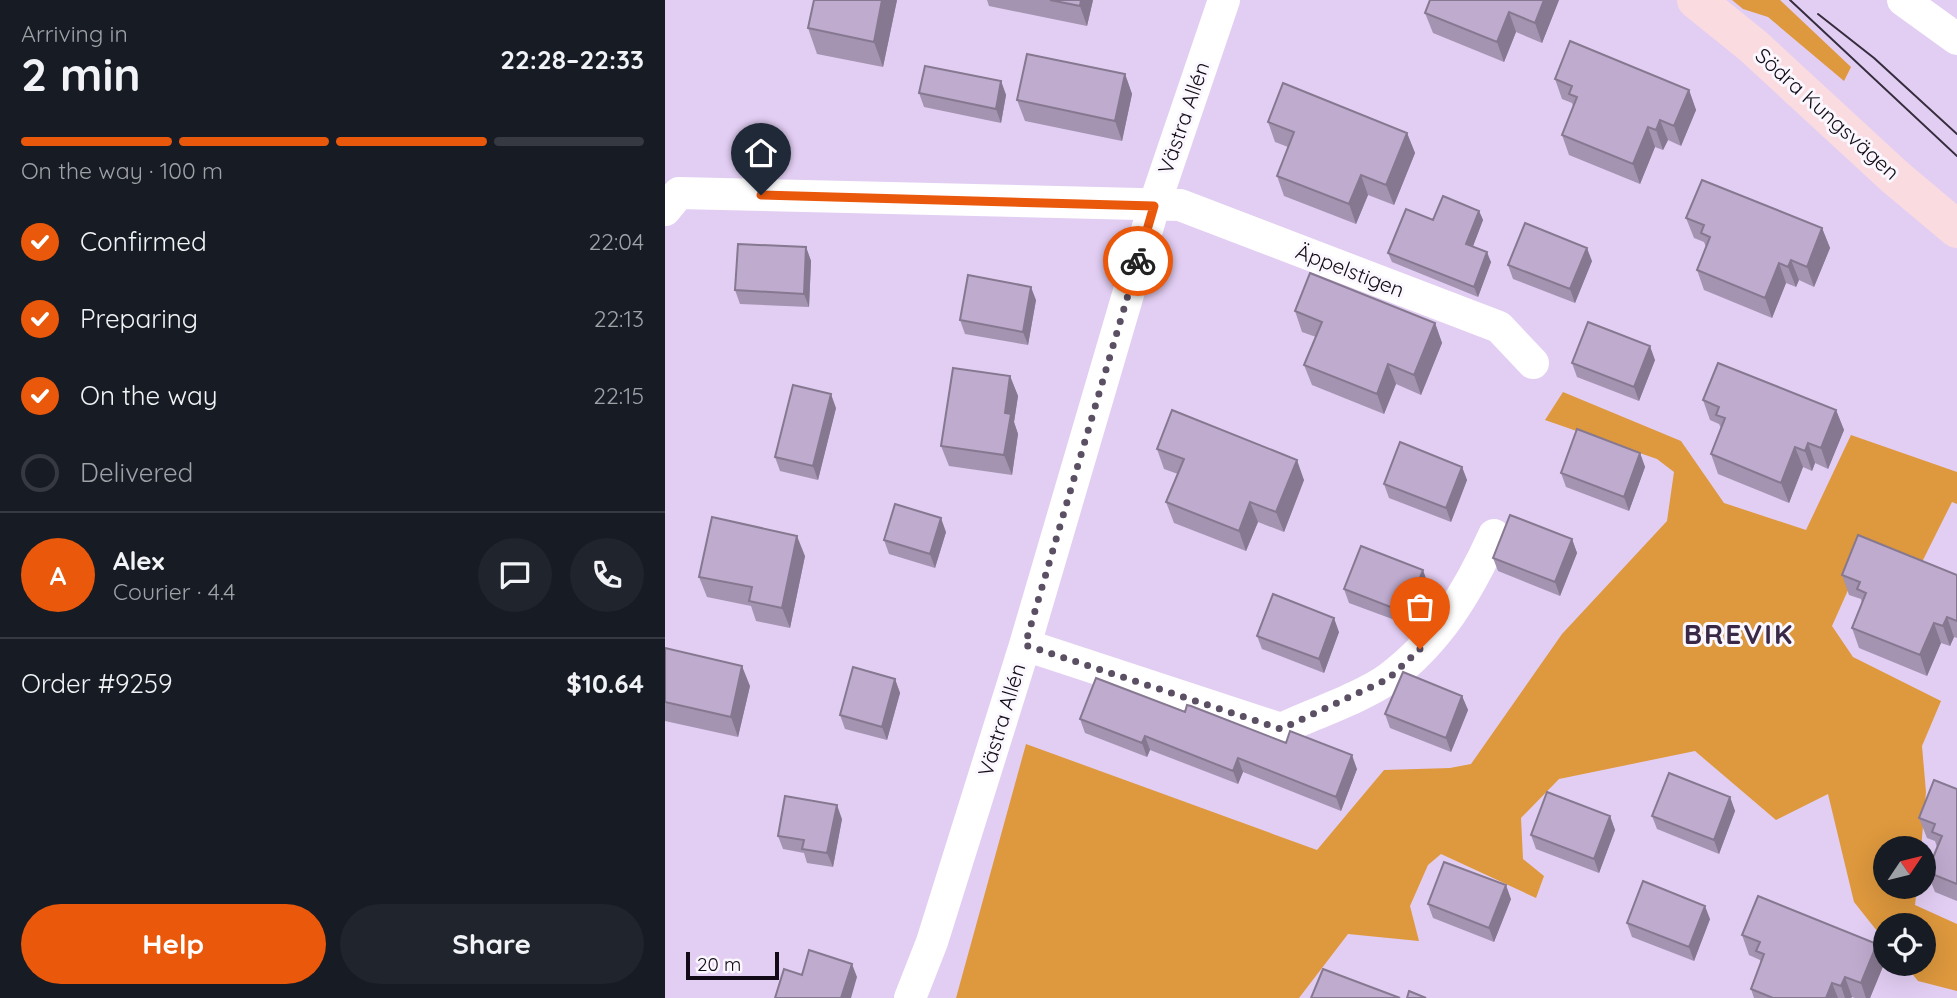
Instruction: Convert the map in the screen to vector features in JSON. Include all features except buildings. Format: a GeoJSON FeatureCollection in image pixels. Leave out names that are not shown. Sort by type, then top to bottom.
{"type":"FeatureCollection","features":[{"type":"Feature","properties":{"kind":"street","name":"Västra Allén"},"geometry":{"type":"LineString","coordinates":[[910,998],[932,942],[1025,645],[1154,206],[1224,0]]}},
{"type":"Feature","properties":{"kind":"street","name":"Södra Kungsvägen"},"geometry":{"type":"LineString","coordinates":[[1696,0],[1753,46],[1895,177],[1957,229]]}},
{"type":"Feature","properties":{"kind":"street"},"geometry":{"type":"LineString","coordinates":[[1903,0],[1957,39]]}},
{"type":"Feature","properties":{"kind":"street","name":"Äppelstigen"},"geometry":{"type":"LineString","coordinates":[[665,210],[679,193],[1179,205],[1499,327],[1533,363]]}},
{"type":"Feature","properties":{"kind":"street"},"geometry":{"type":"LineString","coordinates":[[1025,645],[1281,729],[1388,679],[1436,634],[1470,587],[1494,535]]}},
{"type":"Feature","properties":{"kind":"shaded area"},"geometry":{"type":"Polygon","coordinates":[[[1732,0],[1780,0],[1851,67],[1844,81],[1768,17],[1743,9],[1732,0]]]}},
{"type":"Feature","properties":{"kind":"shaded area"},"geometry":{"type":"Polygon","coordinates":[[[1563,392],[1681,441],[1724,503],[1806,530],[1851,435],[1957,472],[1957,504],[1952,502],[1916,574],[1865,552],[1832,626],[1853,657],[1941,701],[1922,746],[1926,792],[1922,836],[1873,836],[1873,900],[1916,900],[1915,905],[1933,913],[1873,913],[1873,926],[1854,902],[1828,794],[1776,820],[1695,751],[1559,779],[1521,818],[1523,859],[1544,876],[1536,898],[1441,854],[1428,865],[1410,906],[1419,941],[1348,934],[1299,998],[956,998],[1026,744],[1317,850],[1384,770],[1450,768],[1471,764],[1562,634],[1667,521],[1674,472],[1657,459],[1545,420],[1563,392]]]}},
{"type":"Feature","properties":{"kind":"shaded area"},"geometry":{"type":"Polygon","coordinates":[[[1936,914],[1957,924],[1957,991],[1918,981],[1914,976],[1936,976],[1936,914]]]}},
{"type":"Feature","properties":{"kind":"tram line"},"geometry":{"type":"LineString","coordinates":[[1790,0],[1957,156]]}},
{"type":"Feature","properties":{"kind":"tram line"},"geometry":{"type":"LineString","coordinates":[[1818,14],[1874,58],[1957,134]]}},
{"type":"Feature","properties":{"kind":"way so far"},"geometry":{"type":"LineString","coordinates":[[1138,261],[1025,645],[1281,729],[1388,679],[1420,649]]}},
{"type":"Feature","properties":{"kind":"district","name":"BREVIK"},"geometry":{"type":"Point","coordinates":[1739,634]}},
{"type":"Feature","properties":{"kind":"route"},"geometry":{"type":"LineString","coordinates":[[761,195],[1154,206],[1138,261]]}}]}
